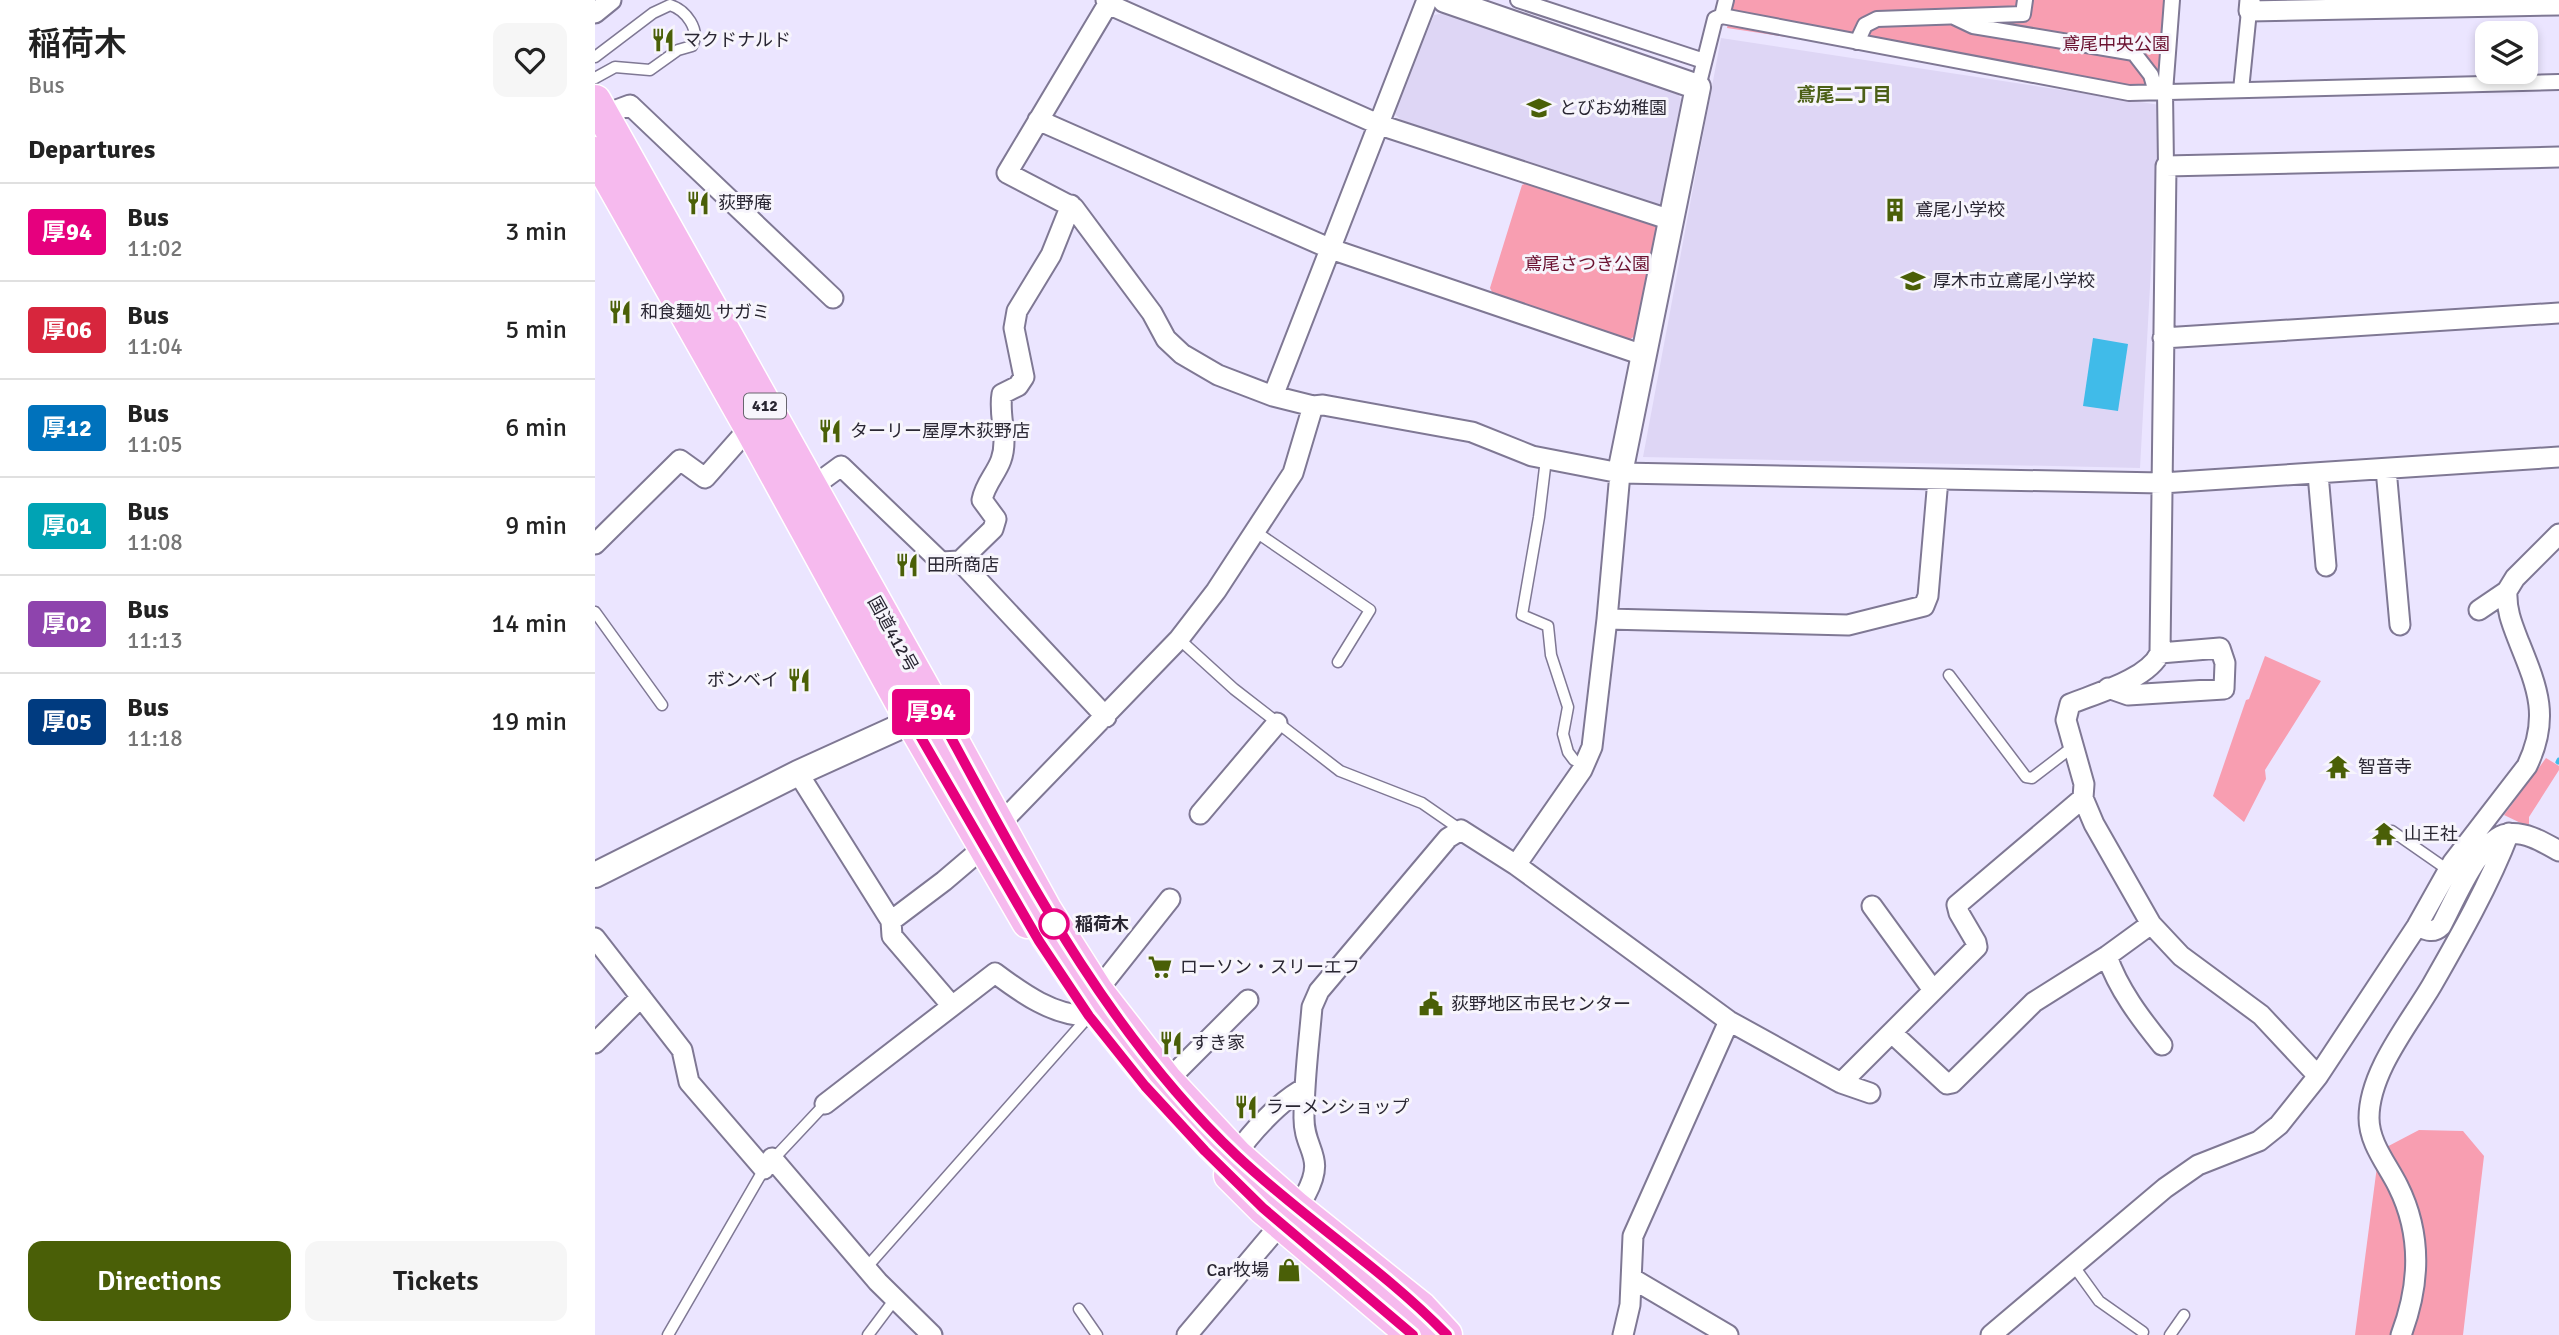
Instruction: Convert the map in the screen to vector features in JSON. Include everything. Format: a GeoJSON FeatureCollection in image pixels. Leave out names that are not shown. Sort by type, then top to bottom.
{"type":"FeatureCollection","features":[{"type":"Feature","properties":{"kind":"highway","name":"国道412号"},"geometry":{"type":"LineString","coordinates":[[599,108],[811,488],[924,716]]}},
{"type":"Feature","properties":{"kind":"highway","name":"国道412号"},"geometry":{"type":"LineString","coordinates":[[595,153],[750,427],[924,716],[991,836],[1045,909],[1093,1003],[1145,1086],[1205,1151],[1289,1215],[1421,1308],[1447,1335]]}},
{"type":"Feature","properties":{"kind":"highway","name":"国道412号"},"geometry":{"type":"LineString","coordinates":[[1093,1003],[1289,1215],[1413,1335]]}},
{"type":"Feature","properties":{"kind":"street"},"geometry":{"type":"LineString","coordinates":[[595,13],[611,0]]}},
{"type":"Feature","properties":{"kind":"street"},"geometry":{"type":"LineString","coordinates":[[1273,396],[1427,0]]}},
{"type":"Feature","properties":{"kind":"street"},"geometry":{"type":"LineString","coordinates":[[1444,0],[1698,87]]}},
{"type":"Feature","properties":{"kind":"street"},"geometry":{"type":"LineString","coordinates":[[1518,0],[1704,61]]}},
{"type":"Feature","properties":{"kind":"street"},"geometry":{"type":"LineString","coordinates":[[1722,16],[1726,0]]}},
{"type":"Feature","properties":{"kind":"street"},"geometry":{"type":"LineString","coordinates":[[1857,42],[1865,25],[1877,19],[2023,14],[2025,0]]}},
{"type":"Feature","properties":{"kind":"street"},"geometry":{"type":"LineString","coordinates":[[2172,0],[2160,92],[2166,166],[2160,653],[2156,662],[2145,672],[2070,704],[2066,720],[2084,784],[2083,798],[2094,824],[2151,924],[2181,956],[2261,1015],[2318,1076]]}},
{"type":"Feature","properties":{"kind":"street"},"geometry":{"type":"LineString","coordinates":[[1671,220],[1380,125],[1107,2],[1007,173],[1071,205],[1152,313],[1166,339],[1182,354],[1218,375],[1273,396],[1313,406],[1323,405],[1472,432],[1546,459],[1620,473],[2162,483],[2559,457]]}},
{"type":"Feature","properties":{"kind":"street"},"geometry":{"type":"LineString","coordinates":[[2241,90],[2249,6],[2559,5]]}},
{"type":"Feature","properties":{"kind":"street"},"geometry":{"type":"LineString","coordinates":[[1516,865],[1592,747],[1620,473],[1698,87],[1715,19],[1722,16],[2129,93],[2559,82]]}},
{"type":"Feature","properties":{"kind":"street"},"geometry":{"type":"LineString","coordinates":[[1954,17],[1973,26],[2134,53],[2160,92]]}},
{"type":"Feature","properties":{"kind":"street"},"geometry":{"type":"LineString","coordinates":[[599,108],[630,105],[833,298]]}},
{"type":"Feature","properties":{"kind":"street"},"geometry":{"type":"LineString","coordinates":[[1038,120],[1331,249],[1643,355]]}},
{"type":"Feature","properties":{"kind":"street"},"geometry":{"type":"LineString","coordinates":[[2166,166],[2559,157]]}},
{"type":"Feature","properties":{"kind":"street"},"geometry":{"type":"LineString","coordinates":[[811,488],[841,466],[941,562],[960,561],[993,529],[996,519],[982,500],[985,487],[1001,460],[1005,435],[1002,394],[1018,386],[1024,377],[1014,328],[1017,311],[1051,255],[1071,205]]}},
{"type":"Feature","properties":{"kind":"street"},"geometry":{"type":"LineString","coordinates":[[2163,338],[2559,313]]}},
{"type":"Feature","properties":{"kind":"street"},"geometry":{"type":"LineString","coordinates":[[891,921],[944,881],[991,836],[1179,639],[1216,591],[1293,473],[1313,406]]}},
{"type":"Feature","properties":{"kind":"street"},"geometry":{"type":"LineString","coordinates":[[595,544],[680,460],[705,478],[750,427]]}},
{"type":"Feature","properties":{"kind":"street"},"geometry":{"type":"LineString","coordinates":[[2386,469],[2400,625]]}},
{"type":"Feature","properties":{"kind":"street"},"geometry":{"type":"LineString","coordinates":[[2318,474],[2326,566]]}},
{"type":"Feature","properties":{"kind":"street"},"geometry":{"type":"LineString","coordinates":[[1607,619],[1848,625],[1924,606],[1928,596],[1938,479]]}},
{"type":"Feature","properties":{"kind":"street"},"geometry":{"type":"LineString","coordinates":[[2479,610],[2507,591],[2515,578],[2559,534]]}},
{"type":"Feature","properties":{"kind":"street"},"geometry":{"type":"LineString","coordinates":[[960,561],[1106,717]]}},
{"type":"Feature","properties":{"kind":"street"},"geometry":{"type":"LineString","coordinates":[[1991,1335],[2165,1188],[2198,1165],[2259,1141],[2279,1125],[2318,1076],[2417,926],[2448,870],[2526,766],[2539,735],[2541,720],[2536,684],[2506,610],[2507,591]]}},
{"type":"Feature","properties":{"kind":"street"},"geometry":{"type":"LineString","coordinates":[[2108,688],[2128,695],[2224,689],[2225,663],[2220,648],[2160,653]]}},
{"type":"Feature","properties":{"kind":"street"},"geometry":{"type":"LineString","coordinates":[[595,875],[798,773],[924,716]]}},
{"type":"Feature","properties":{"kind":"street"},"geometry":{"type":"LineString","coordinates":[[1200,814],[1277,723]]}},
{"type":"Feature","properties":{"kind":"street"},"geometry":{"type":"LineString","coordinates":[[798,773],[891,921],[892,936],[952,1006]]}},
{"type":"Feature","properties":{"kind":"street"},"geometry":{"type":"LineString","coordinates":[[1841,1083],[1977,947],[1958,914],[1957,905],[2083,798]]}},
{"type":"Feature","properties":{"kind":"street"},"geometry":{"type":"LineString","coordinates":[[1187,1335],[1289,1215],[1306,1194],[1315,1177],[1316,1162],[1303,1120],[1311,1007],[1319,991],[1448,838],[1461,830],[1516,865],[1729,1021],[1841,1083],[1870,1093]]}},
{"type":"Feature","properties":{"kind":"street"},"geometry":{"type":"LineString","coordinates":[[2417,926],[2430,932],[2437,930],[2479,857],[2494,838],[2509,833],[2534,837],[2559,850]]}},
{"type":"Feature","properties":{"kind":"street"},"geometry":{"type":"LineString","coordinates":[[2401,1335],[2410,1311],[2417,1261],[2416,1244],[2410,1215],[2399,1187],[2373,1141],[2369,1119],[2373,1091],[2381,1070],[2432,984],[2494,868],[2509,833]]}},
{"type":"Feature","properties":{"kind":"street"},"geometry":{"type":"LineString","coordinates":[[825,1104],[995,973],[1021,993],[1069,1016],[1093,1003],[1170,899]]}},
{"type":"Feature","properties":{"kind":"street"},"geometry":{"type":"LineString","coordinates":[[1872,906],[1933,990]]}},
{"type":"Feature","properties":{"kind":"street"},"geometry":{"type":"LineString","coordinates":[[1892,1033],[1947,1084],[1952,1083],[2034,1002],[2107,956],[2151,924]]}},
{"type":"Feature","properties":{"kind":"street"},"geometry":{"type":"LineString","coordinates":[[595,938],[682,1050],[689,1082],[932,1335]]}},
{"type":"Feature","properties":{"kind":"street"},"geometry":{"type":"LineString","coordinates":[[2107,956],[2111,968],[2142,1020],[2162,1045]]}},
{"type":"Feature","properties":{"kind":"street"},"geometry":{"type":"LineString","coordinates":[[595,1043],[641,997]]}},
{"type":"Feature","properties":{"kind":"street"},"geometry":{"type":"LineString","coordinates":[[1167,1081],[1248,1000]]}},
{"type":"Feature","properties":{"kind":"street"},"geometry":{"type":"LineString","coordinates":[[1623,1335],[1627,1326],[1633,1279],[1633,1236],[1729,1021]]}},
{"type":"Feature","properties":{"kind":"street"},"geometry":{"type":"LineString","coordinates":[[1236,1155],[1245,1142],[1294,1093],[1305,1088]]}},
{"type":"Feature","properties":{"kind":"street"},"geometry":{"type":"LineString","coordinates":[[1633,1279],[1727,1335]]}},
{"type":"Feature","properties":{"kind":"lane"},"geometry":{"type":"LineString","coordinates":[[595,57],[662,7],[670,5],[677,4],[697,33],[692,46],[678,50],[650,70],[615,67],[595,78]]}},
{"type":"Feature","properties":{"kind":"lane"},"geometry":{"type":"LineString","coordinates":[[1546,459],[1522,615],[1548,626],[1551,655],[1568,707],[1563,734],[1568,752],[1578,765]]}},
{"type":"Feature","properties":{"kind":"lane"},"geometry":{"type":"LineString","coordinates":[[1256,532],[1370,610],[1338,662]]}},
{"type":"Feature","properties":{"kind":"lane"},"geometry":{"type":"LineString","coordinates":[[595,612],[662,705]]}},
{"type":"Feature","properties":{"kind":"lane"},"geometry":{"type":"LineString","coordinates":[[1179,639],[1234,689],[1340,771],[1422,803],[1461,830]]}},
{"type":"Feature","properties":{"kind":"lane"},"geometry":{"type":"LineString","coordinates":[[1949,675],[2027,777],[2032,778],[2074,749]]}},
{"type":"Feature","properties":{"kind":"lane"},"geometry":{"type":"LineString","coordinates":[[2392,831],[2448,870]]}},
{"type":"Feature","properties":{"kind":"lane"},"geometry":{"type":"LineString","coordinates":[[867,1267],[1093,1003]]}},
{"type":"Feature","properties":{"kind":"lane"},"geometry":{"type":"LineString","coordinates":[[668,1335],[768,1163],[825,1104]]}},
{"type":"Feature","properties":{"kind":"lane"},"geometry":{"type":"LineString","coordinates":[[2073,1264],[2099,1301],[2143,1332]]}},
{"type":"Feature","properties":{"kind":"lane"},"geometry":{"type":"LineString","coordinates":[[868,1335],[895,1299]]}},
{"type":"Feature","properties":{"kind":"lane"},"geometry":{"type":"LineString","coordinates":[[1079,1310],[1097,1335]]}},
{"type":"Feature","properties":{"kind":"lane"},"geometry":{"type":"LineString","coordinates":[[2170,1335],[2184,1315]]}},
{"type":"Feature","properties":{"kind":"shaded area","name":"とびお幼稚園"},"geometry":{"type":"Polygon","coordinates":[[[1446,13],[1676,90],[1683,103],[1665,202],[1656,207],[1401,120],[1394,113],[1434,15],[1446,13]]]}},
{"type":"Feature","properties":{"kind":"shaded area","name":"厚木市立鳶尾小学校"},"geometry":{"type":"Polygon","coordinates":[[[1721,38],[2160,105],[2140,468],[1643,457],[1721,38]]]}},
{"type":"Feature","properties":{"kind":"green space","name":"鳶尾中央公園"},"geometry":{"type":"Polygon","coordinates":[[[1733,0],[2165,0],[2158,84],[2127,89],[1727,28],[1733,0]]]}},
{"type":"Feature","properties":{"kind":"green space","name":"鳶尾さつき公園"},"geometry":{"type":"Polygon","coordinates":[[[1529,182],[1654,223],[1658,229],[1635,336],[1629,340],[1494,296],[1490,288],[1522,185],[1529,182]]]}},
{"type":"Feature","properties":{"kind":"green space"},"geometry":{"type":"Polygon","coordinates":[[[2265,656],[2321,681],[2265,770],[2266,779],[2244,822],[2213,796],[2246,700],[2249,699],[2265,656]]]}},
{"type":"Feature","properties":{"kind":"green space"},"geometry":{"type":"Polygon","coordinates":[[[2546,758],[2559,766],[2559,770],[2529,817],[2529,827],[2504,815],[2546,758]]]}},
{"type":"Feature","properties":{"kind":"green space"},"geometry":{"type":"Polygon","coordinates":[[[2419,1130],[2463,1131],[2484,1156],[2463,1335],[2355,1335],[2379,1151],[2419,1130]]]}},
{"type":"Feature","properties":{"kind":"water"},"geometry":{"type":"Polygon","coordinates":[[[2093,338],[2128,344],[2118,411],[2083,406],[2093,338]]]}},
{"type":"Feature","properties":{"kind":"bus line","name":"厚94"},"geometry":{"type":"LineString","coordinates":[[1413,1335],[1401,1322],[1263,1208],[1145,1086],[1089,1016],[1039,941],[912,722],[936,710],[1045,909],[1097,991],[1167,1081],[1236,1155],[1295,1207],[1421,1308],[1447,1335]]}},
{"type":"Feature","properties":{"kind":"place","name":"マクドナルド"},"geometry":{"type":"Point","coordinates":[663,40]}},
{"type":"Feature","properties":{"kind":"place","name":"とびお幼稚園"},"geometry":{"type":"Point","coordinates":[1539,108]}},
{"type":"Feature","properties":{"kind":"place","name":"荻野庵"},"geometry":{"type":"Point","coordinates":[698,203]}},
{"type":"Feature","properties":{"kind":"place","name":"鳶尾小学校"},"geometry":{"type":"Point","coordinates":[1895,210]}},
{"type":"Feature","properties":{"kind":"place","name":"厚木市立鳶尾小学校"},"geometry":{"type":"Point","coordinates":[1913,281]}},
{"type":"Feature","properties":{"kind":"place","name":"和食麺処 サガミ"},"geometry":{"type":"Point","coordinates":[620,312]}},
{"type":"Feature","properties":{"kind":"place","name":"ターリー屋厚木荻野店"},"geometry":{"type":"Point","coordinates":[830,431]}},
{"type":"Feature","properties":{"kind":"place","name":"田所商店"},"geometry":{"type":"Point","coordinates":[907,565]}},
{"type":"Feature","properties":{"kind":"place","name":"ボンベイ"},"geometry":{"type":"Point","coordinates":[799,680]}},
{"type":"Feature","properties":{"kind":"place","name":"智音寺"},"geometry":{"type":"Point","coordinates":[2338,767]}},
{"type":"Feature","properties":{"kind":"place","name":"山王社"},"geometry":{"type":"Point","coordinates":[2384,834]}},
{"type":"Feature","properties":{"kind":"place","name":"稲荷木"},"geometry":{"type":"Point","coordinates":[1054,924]}},
{"type":"Feature","properties":{"kind":"place","name":"ローソン・スリーエフ"},"geometry":{"type":"Point","coordinates":[1160,967]}},
{"type":"Feature","properties":{"kind":"place","name":"荻野地区市民センター"},"geometry":{"type":"Point","coordinates":[1431,1004]}},
{"type":"Feature","properties":{"kind":"place","name":"すき家"},"geometry":{"type":"Point","coordinates":[1171,1043]}},
{"type":"Feature","properties":{"kind":"place","name":"ラーメンショップ"},"geometry":{"type":"Point","coordinates":[1246,1107]}},
{"type":"Feature","properties":{"kind":"place","name":"Car牧場"},"geometry":{"type":"Point","coordinates":[1289,1270]}},
{"type":"Feature","properties":{"kind":"district","name":"鳶尾二丁目"},"geometry":{"type":"Point","coordinates":[1844,95]}}]}
